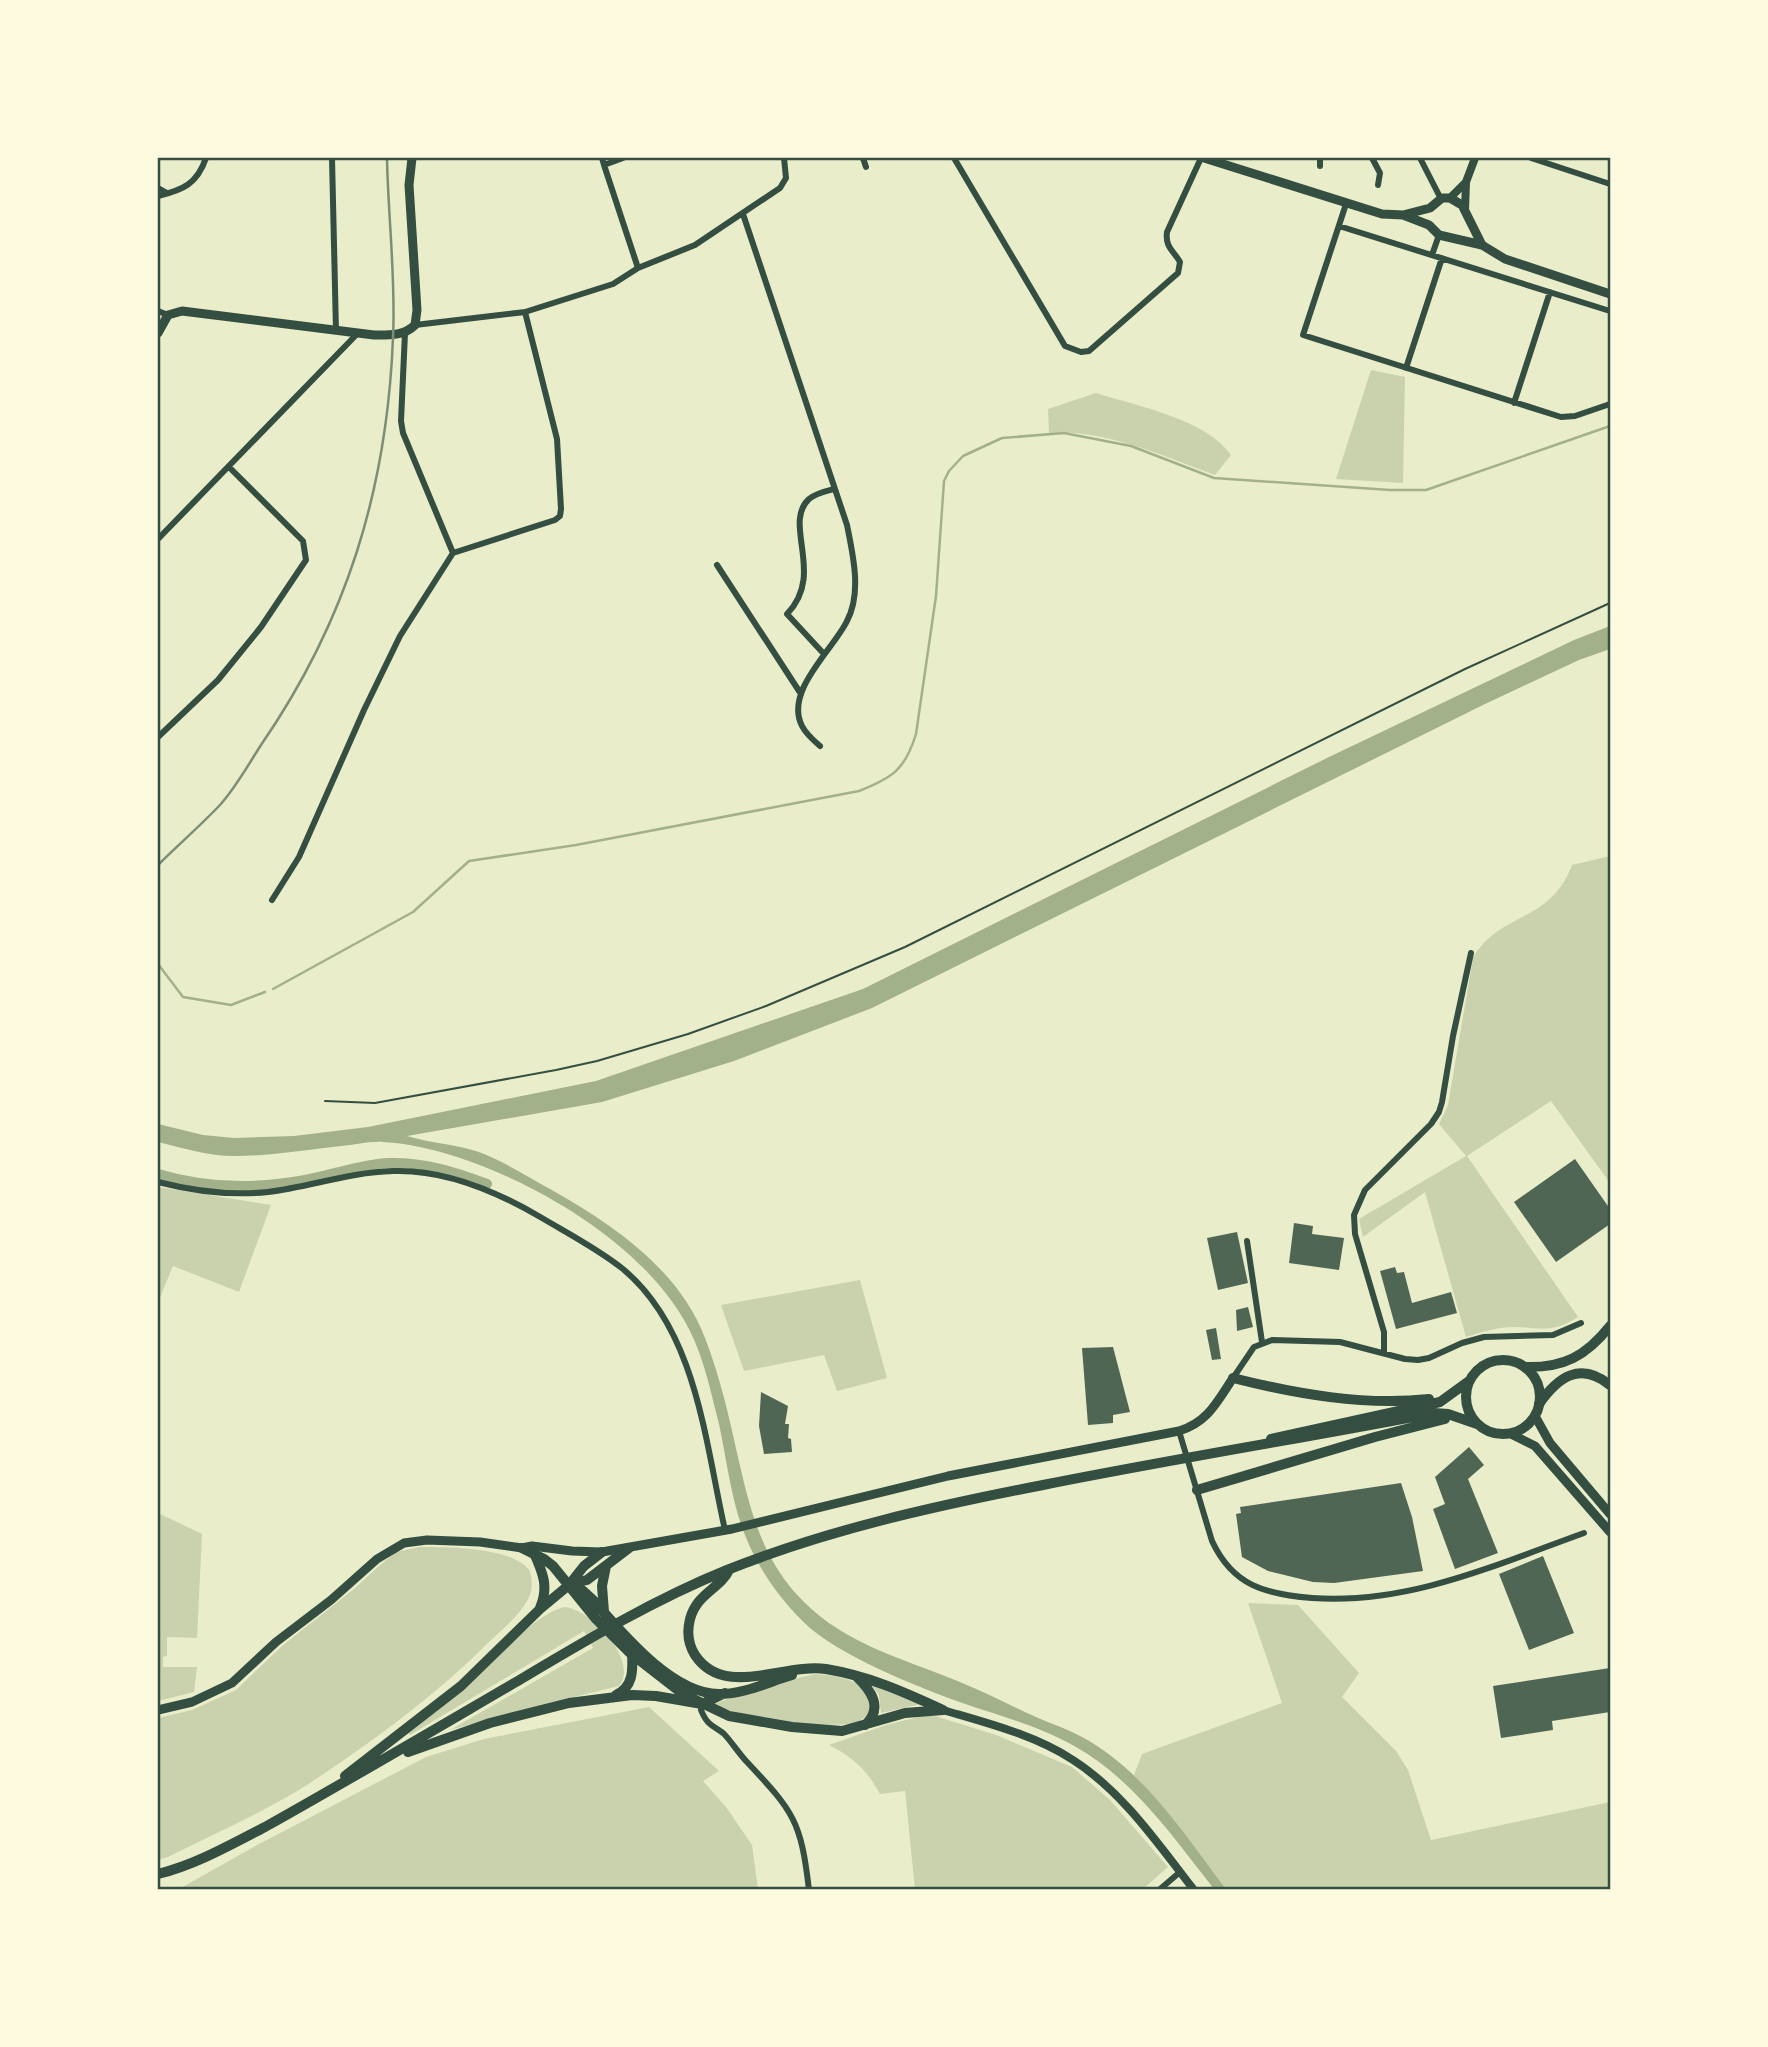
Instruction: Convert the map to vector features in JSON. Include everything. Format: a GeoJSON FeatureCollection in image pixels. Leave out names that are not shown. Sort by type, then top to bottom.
{"type":"FeatureCollection","features":[{"type":"Feature","properties":{"kind":"highway"},"geometry":{"type":"LineString","coordinates":[[1525,1367],[1562,1364],[1591,1347],[1611,1326]]}},
{"type":"Feature","properties":{"kind":"highway"},"geometry":{"type":"LineString","coordinates":[[1539,1404],[1550,1388],[1568,1376],[1595,1376],[1611,1385]]}},
{"type":"Feature","properties":{"kind":"main road"},"geometry":{"type":"LineString","coordinates":[[158,333],[168,315],[177,311],[385,335],[405,332],[415,326],[417,310],[409,178],[412,158]]}},
{"type":"Feature","properties":{"kind":"main road"},"geometry":{"type":"LineString","coordinates":[[1204,158],[1370,212],[1403,215],[1429,225]]}},
{"type":"Feature","properties":{"kind":"main road"},"geometry":{"type":"LineString","coordinates":[[1403,215],[1430,208],[1445,199],[1458,202],[1482,245]]}},
{"type":"Feature","properties":{"kind":"main road"},"geometry":{"type":"LineString","coordinates":[[1430,208],[1427,219],[1438,235],[1482,245],[1505,259],[1611,293]]}},
{"type":"Feature","properties":{"kind":"main road"},"geometry":{"type":"LineString","coordinates":[[1451,236],[1462,229],[1466,213]]}},
{"type":"Feature","properties":{"kind":"main road"},"geometry":{"type":"LineString","coordinates":[[158,1881],[326,1793],[640,1610],[729,1569],[801,1542],[878,1520],[958,1502],[1434,1413],[1460,1418],[1487,1431],[1511,1434],[1521,1430],[1535,1416],[1539,1404],[1538,1384],[1525,1367],[1501,1360],[1488,1363],[1447,1398],[1428,1405],[1284,1435],[1250,1446]]}},
{"type":"Feature","properties":{"kind":"main road"},"geometry":{"type":"LineString","coordinates":[[522,1548],[531,1546],[602,1552],[629,1548],[766,1521],[930,1480],[1179,1431],[1195,1426],[1204,1419],[1233,1378],[1264,1386],[1357,1401],[1447,1398]]}},
{"type":"Feature","properties":{"kind":"main road"},"geometry":{"type":"LineString","coordinates":[[1469,1380],[1466,1389],[1467,1408],[1477,1424]]}},
{"type":"Feature","properties":{"kind":"main road"},"geometry":{"type":"LineString","coordinates":[[1535,1416],[1550,1443],[1611,1514]]}},
{"type":"Feature","properties":{"kind":"main road"},"geometry":{"type":"LineString","coordinates":[[1197,1490],[1424,1423],[1460,1418]]}},
{"type":"Feature","properties":{"kind":"main road"},"geometry":{"type":"LineString","coordinates":[[1511,1434],[1535,1446],[1611,1532]]}},
{"type":"Feature","properties":{"kind":"main road"},"geometry":{"type":"LineString","coordinates":[[158,1710],[192,1702],[232,1683],[290,1631],[331,1600],[377,1559],[398,1545],[439,1540],[480,1542],[522,1548],[534,1553],[553,1566],[596,1619],[632,1655],[663,1680],[702,1704],[729,1716],[821,1731],[842,1731],[905,1713],[943,1710]]}},
{"type":"Feature","properties":{"kind":"main road"},"geometry":{"type":"LineString","coordinates":[[569,1585],[587,1580],[629,1548]]}},
{"type":"Feature","properties":{"kind":"main road"},"geometry":{"type":"LineString","coordinates":[[326,1793],[376,1750],[456,1691],[540,1609],[569,1585],[584,1566],[602,1552]]}},
{"type":"Feature","properties":{"kind":"main road"},"geometry":{"type":"LineString","coordinates":[[534,1553],[544,1575],[545,1595],[540,1609]]}},
{"type":"Feature","properties":{"kind":"main road"},"geometry":{"type":"LineString","coordinates":[[604,1613],[602,1591],[606,1566]]}},
{"type":"Feature","properties":{"kind":"main road"},"geometry":{"type":"LineString","coordinates":[[729,1569],[726,1576],[701,1597],[692,1614],[688,1637],[697,1658],[713,1671],[732,1677],[812,1668],[854,1674],[943,1710]]}},
{"type":"Feature","properties":{"kind":"main road"},"geometry":{"type":"LineString","coordinates":[[569,1585],[582,1590],[650,1659],[677,1680],[699,1690],[725,1693],[756,1688],[812,1668]]}},
{"type":"Feature","properties":{"kind":"main road"},"geometry":{"type":"LineString","coordinates":[[616,1695],[629,1685],[632,1655],[627,1637]]}},
{"type":"Feature","properties":{"kind":"main road"},"geometry":{"type":"LineString","coordinates":[[854,1674],[868,1688],[875,1703],[872,1717],[862,1727]]}},
{"type":"Feature","properties":{"kind":"main road"},"geometry":{"type":"LineString","coordinates":[[372,1766],[456,1734],[569,1703],[616,1695],[656,1696],[702,1704],[725,1693]]}},
{"type":"Feature","properties":{"kind":"main road"},"geometry":{"type":"LineString","coordinates":[[158,1874],[175,1870]]}},
{"type":"Feature","properties":{"kind":"street"},"geometry":{"type":"LineString","coordinates":[[158,196],[183,190],[202,169],[206,158]]}},
{"type":"Feature","properties":{"kind":"street"},"geometry":{"type":"LineString","coordinates":[[332,158],[336,331]]}},
{"type":"Feature","properties":{"kind":"street"},"geometry":{"type":"LineString","coordinates":[[623,158],[603,161],[638,268]]}},
{"type":"Feature","properties":{"kind":"street"},"geometry":{"type":"LineString","coordinates":[[415,326],[525,312],[613,284],[638,268],[695,245],[783,185],[786,169],[784,158]]}},
{"type":"Feature","properties":{"kind":"street"},"geometry":{"type":"LineString","coordinates":[[863,158],[866,167]]}},
{"type":"Feature","properties":{"kind":"street"},"geometry":{"type":"LineString","coordinates":[[954,158],[1065,346],[1080,352],[1089,351],[1178,274],[1180,262],[1166,242],[1167,232],[1204,158]]}},
{"type":"Feature","properties":{"kind":"street"},"geometry":{"type":"LineString","coordinates":[[1320,158],[1320,166]]}},
{"type":"Feature","properties":{"kind":"street"},"geometry":{"type":"LineString","coordinates":[[1372,158],[1380,173],[1378,185]]}},
{"type":"Feature","properties":{"kind":"street"},"geometry":{"type":"LineString","coordinates":[[1420,158],[1445,199],[1466,182]]}},
{"type":"Feature","properties":{"kind":"street"},"geometry":{"type":"LineString","coordinates":[[1466,213],[1466,182],[1475,158]]}},
{"type":"Feature","properties":{"kind":"street"},"geometry":{"type":"LineString","coordinates":[[1531,158],[1611,184]]}},
{"type":"Feature","properties":{"kind":"street"},"geometry":{"type":"LineString","coordinates":[[158,188],[167,194]]}},
{"type":"Feature","properties":{"kind":"street"},"geometry":{"type":"LineString","coordinates":[[1346,204],[1303,335],[1568,418],[1611,404]]}},
{"type":"Feature","properties":{"kind":"street"},"geometry":{"type":"LineString","coordinates":[[743,214],[847,525],[851,549],[854,590],[847,621],[801,694],[800,723],[820,746]]}},
{"type":"Feature","properties":{"kind":"street"},"geometry":{"type":"LineString","coordinates":[[1339,226],[1611,311]]}},
{"type":"Feature","properties":{"kind":"street"},"geometry":{"type":"LineString","coordinates":[[1432,255],[1438,235]]}},
{"type":"Feature","properties":{"kind":"street"},"geometry":{"type":"LineString","coordinates":[[1406,368],[1442,258]]}},
{"type":"Feature","properties":{"kind":"street"},"geometry":{"type":"LineString","coordinates":[[1514,402],[1550,292]]}},
{"type":"Feature","properties":{"kind":"street"},"geometry":{"type":"LineString","coordinates":[[158,311],[168,315]]}},
{"type":"Feature","properties":{"kind":"street"},"geometry":{"type":"LineString","coordinates":[[272,900],[299,857],[400,636],[453,553],[555,520],[560,516],[557,439],[525,312]]}},
{"type":"Feature","properties":{"kind":"street"},"geometry":{"type":"LineString","coordinates":[[405,332],[401,421],[403,433],[453,553]]}},
{"type":"Feature","properties":{"kind":"street"},"geometry":{"type":"LineString","coordinates":[[158,539],[358,333]]}},
{"type":"Feature","properties":{"kind":"street"},"geometry":{"type":"LineString","coordinates":[[158,737],[218,680],[261,627],[306,561],[303,541],[229,467]]}},
{"type":"Feature","properties":{"kind":"street"},"geometry":{"type":"LineString","coordinates":[[824,654],[787,614],[795,606],[805,583],[806,569],[800,528],[802,509],[807,500],[834,489]]}},
{"type":"Feature","properties":{"kind":"street"},"geometry":{"type":"LineString","coordinates":[[717,565],[801,694]]}},
{"type":"Feature","properties":{"kind":"street"},"geometry":{"type":"LineString","coordinates":[[1384,1353],[1384,1332],[1355,1234],[1354,1215],[1365,1190],[1431,1124],[1439,1112],[1471,953]]}},
{"type":"Feature","properties":{"kind":"street"},"geometry":{"type":"LineString","coordinates":[[158,1182],[190,1190],[230,1194],[268,1192],[374,1172],[421,1172],[502,1196],[599,1252],[623,1269],[640,1286],[673,1334],[695,1392],[729,1529]]}},
{"type":"Feature","properties":{"kind":"street"},"geometry":{"type":"LineString","coordinates":[[1247,1241],[1262,1342]]}},
{"type":"Feature","properties":{"kind":"street"},"geometry":{"type":"LineString","coordinates":[[1233,1378],[1250,1353],[1262,1342],[1283,1339],[1322,1340],[1405,1359],[1429,1358],[1462,1343],[1484,1337],[1553,1335],[1581,1322]]}},
{"type":"Feature","properties":{"kind":"street"},"geometry":{"type":"LineString","coordinates":[[1179,1431],[1219,1556],[1245,1582],[1257,1589],[1276,1594],[1350,1599],[1405,1592],[1450,1582],[1584,1534]]}},
{"type":"Feature","properties":{"kind":"street"},"geometry":{"type":"LineString","coordinates":[[702,1704],[701,1710],[711,1726],[723,1733],[737,1752],[781,1798],[793,1816],[802,1840],[809,1889]]}},
{"type":"Feature","properties":{"kind":"street"},"geometry":{"type":"LineString","coordinates":[[943,1710],[1031,1739],[1073,1760],[1118,1798],[1194,1889]]}},
{"type":"Feature","properties":{"kind":"street"},"geometry":{"type":"LineString","coordinates":[[723,1733],[729,1716]]}},
{"type":"Feature","properties":{"kind":"street"},"geometry":{"type":"LineString","coordinates":[[1158,1889],[1180,1872]]}},
{"type":"Feature","properties":{"kind":"path"},"geometry":{"type":"LineString","coordinates":[[325,1101],[375,1103],[556,1070],[597,1061],[766,1006],[905,947],[1473,664],[1611,603]]}},
{"type":"Feature","properties":{"kind":"shaded area"},"geometry":{"type":"Polygon","coordinates":[[[1371,370],[1405,377],[1403,483],[1336,479],[1371,370]]]}},
{"type":"Feature","properties":{"kind":"shaded area"},"geometry":{"type":"Polygon","coordinates":[[[1096,393],[1188,423],[1220,443],[1231,455],[1215,475],[1112,439],[1049,433],[1048,409],[1096,393]]]}},
{"type":"Feature","properties":{"kind":"shaded area"},"geometry":{"type":"Polygon","coordinates":[[[1610,626],[1610,649],[1579,660],[1485,704],[872,1008],[734,1061],[602,1102],[407,1136],[476,1151],[505,1164],[597,1217],[661,1270],[679,1291],[705,1338],[724,1398],[749,1503],[765,1545],[788,1584],[820,1617],[875,1648],[976,1689],[1098,1747],[1120,1763],[1159,1802],[1226,1889],[1214,1889],[1152,1811],[1097,1760],[1040,1730],[890,1674],[845,1652],[800,1619],[764,1573],[740,1522],[710,1388],[689,1329],[671,1300],[648,1272],[591,1224],[559,1203],[492,1170],[412,1145],[373,1142],[274,1154],[225,1156],[158,1142],[158,1124],[203,1135],[234,1138],[294,1136],[368,1127],[596,1081],[863,989],[1329,757],[1574,640],[1610,626]]]}},
{"type":"Feature","properties":{"kind":"shaded area"},"geometry":{"type":"Polygon","coordinates":[[[1610,856],[1610,1183],[1551,1101],[1467,1156],[1578,1317],[1554,1327],[1502,1328],[1466,1337],[1425,1192],[1363,1237],[1359,1219],[1466,1156],[1439,1124],[1448,1105],[1473,958],[1497,932],[1551,898],[1563,884],[1572,865],[1610,856]]]}},
{"type":"Feature","properties":{"kind":"shaded area"},"geometry":{"type":"Polygon","coordinates":[[[158,1187],[271,1205],[239,1292],[173,1266],[158,1302],[158,1187]]]}},
{"type":"Feature","properties":{"kind":"shaded area"},"geometry":{"type":"Polygon","coordinates":[[[860,1280],[887,1378],[837,1391],[824,1355],[744,1371],[721,1305],[860,1280]]]}},
{"type":"Feature","properties":{"kind":"shaded area"},"geometry":{"type":"Polygon","coordinates":[[[158,1513],[202,1534],[197,1638],[167,1637],[167,1656],[163,1657],[163,1667],[197,1667],[194,1692],[158,1701],[158,1513]]]}},
{"type":"Feature","properties":{"kind":"shaded area"},"geometry":{"type":"Polygon","coordinates":[[[420,1547],[479,1550],[510,1557],[530,1571],[532,1584],[529,1597],[511,1621],[448,1680],[358,1751],[275,1803],[158,1860],[158,1718],[192,1710],[236,1690],[282,1646],[396,1552],[420,1547]]]}},
{"type":"Feature","properties":{"kind":"shaded area"},"geometry":{"type":"Polygon","coordinates":[[[1248,1603],[1298,1605],[1359,1673],[1342,1697],[1396,1751],[1408,1770],[1431,1840],[1610,1802],[1610,1889],[1226,1889],[1165,1810],[1134,1775],[1142,1754],[1282,1703],[1248,1603]]]}},
{"type":"Feature","properties":{"kind":"shaded area"},"geometry":{"type":"Polygon","coordinates":[[[565,1607],[575,1610],[599,1626],[618,1651],[624,1676],[619,1686],[450,1730],[593,1648],[584,1631],[410,1735],[407,1732],[472,1681],[541,1618],[565,1607]]]}},
{"type":"Feature","properties":{"kind":"shaded area"},"geometry":{"type":"Polygon","coordinates":[[[816,1674],[842,1678],[865,1690],[870,1707],[866,1716],[849,1724],[810,1724],[742,1714],[713,1704],[779,1682],[816,1674]]]}},
{"type":"Feature","properties":{"kind":"shaded area"},"geometry":{"type":"Polygon","coordinates":[[[870,1682],[921,1704],[881,1713],[879,1695],[870,1682]]]}},
{"type":"Feature","properties":{"kind":"shaded area"},"geometry":{"type":"Polygon","coordinates":[[[649,1707],[719,1771],[703,1781],[726,1807],[752,1845],[758,1889],[179,1889],[426,1757],[484,1739],[649,1707]]]}},
{"type":"Feature","properties":{"kind":"shaded area"},"geometry":{"type":"Polygon","coordinates":[[[922,1716],[935,1716],[996,1735],[1072,1767],[1110,1800],[1168,1867],[1143,1889],[915,1889],[905,1791],[880,1794],[859,1765],[829,1745],[886,1725],[922,1716]]]}},
{"type":"Feature","properties":{"kind":"building"},"geometry":{"type":"Polygon","coordinates":[[[1575,1159],[1610,1209],[1610,1224],[1556,1262],[1514,1202],[1575,1159]]]}},
{"type":"Feature","properties":{"kind":"building"},"geometry":{"type":"Polygon","coordinates":[[[1294,1223],[1313,1226],[1312,1234],[1344,1238],[1339,1270],[1289,1263],[1294,1223]]]}},
{"type":"Feature","properties":{"kind":"building"},"geometry":{"type":"Polygon","coordinates":[[[1237,1232],[1248,1283],[1218,1290],[1207,1238],[1237,1232]]]}},
{"type":"Feature","properties":{"kind":"building"},"geometry":{"type":"Polygon","coordinates":[[[1395,1267],[1397,1273],[1404,1272],[1412,1303],[1451,1292],[1457,1313],[1396,1329],[1380,1271],[1395,1267]]]}},
{"type":"Feature","properties":{"kind":"building"},"geometry":{"type":"Polygon","coordinates":[[[1248,1307],[1253,1327],[1237,1331],[1236,1310],[1248,1307]]]}},
{"type":"Feature","properties":{"kind":"building"},"geometry":{"type":"Polygon","coordinates":[[[1216,1328],[1221,1359],[1212,1360],[1206,1330],[1216,1328]]]}},
{"type":"Feature","properties":{"kind":"building"},"geometry":{"type":"Polygon","coordinates":[[[1113,1347],[1130,1412],[1113,1415],[1113,1423],[1088,1425],[1082,1348],[1113,1347]]]}},
{"type":"Feature","properties":{"kind":"building"},"geometry":{"type":"Polygon","coordinates":[[[761,1392],[788,1406],[785,1424],[789,1424],[788,1438],[791,1439],[792,1452],[764,1454],[759,1426],[761,1392]]]}},
{"type":"Feature","properties":{"kind":"building"},"geometry":{"type":"Polygon","coordinates":[[[1469,1447],[1484,1465],[1468,1479],[1498,1553],[1455,1569],[1433,1509],[1445,1504],[1435,1477],[1469,1447]]]}},
{"type":"Feature","properties":{"kind":"building"},"geometry":{"type":"Polygon","coordinates":[[[1401,1483],[1412,1517],[1423,1571],[1334,1583],[1313,1582],[1268,1571],[1242,1557],[1236,1514],[1241,1513],[1240,1507],[1401,1483]]]}},
{"type":"Feature","properties":{"kind":"building"},"geometry":{"type":"Polygon","coordinates":[[[1543,1556],[1574,1633],[1529,1650],[1499,1574],[1543,1556]]]}},
{"type":"Feature","properties":{"kind":"building"},"geometry":{"type":"Polygon","coordinates":[[[1610,1668],[1610,1712],[1552,1721],[1553,1730],[1501,1738],[1493,1686],[1610,1668]]]}},
{"type":"Feature","properties":{"kind":"waterway"},"geometry":{"type":"LineString","coordinates":[[273,989],[413,912],[469,861],[576,845],[859,791],[889,777],[902,764],[916,734],[936,596],[944,481],[963,456],[1002,438],[1064,433],[1131,446],[1214,478],[1426,490],[1610,426]]}},
{"type":"Feature","properties":{"kind":"waterway"},"geometry":{"type":"LineString","coordinates":[[158,964],[183,997],[231,1005],[265,992]]}},
{"type":"Feature","properties":{"kind":"waterway"},"geometry":{"type":"LineString","coordinates":[[158,1174],[194,1182],[250,1186],[305,1180],[378,1164],[402,1163],[439,1169],[487,1184]]}},
{"type":"Feature","properties":{"kind":"railway"},"geometry":{"type":"LineString","coordinates":[[158,865],[225,799],[241,777],[291,698],[317,650],[357,551],[382,448],[389,394],[393,293],[387,158]]}}]}
